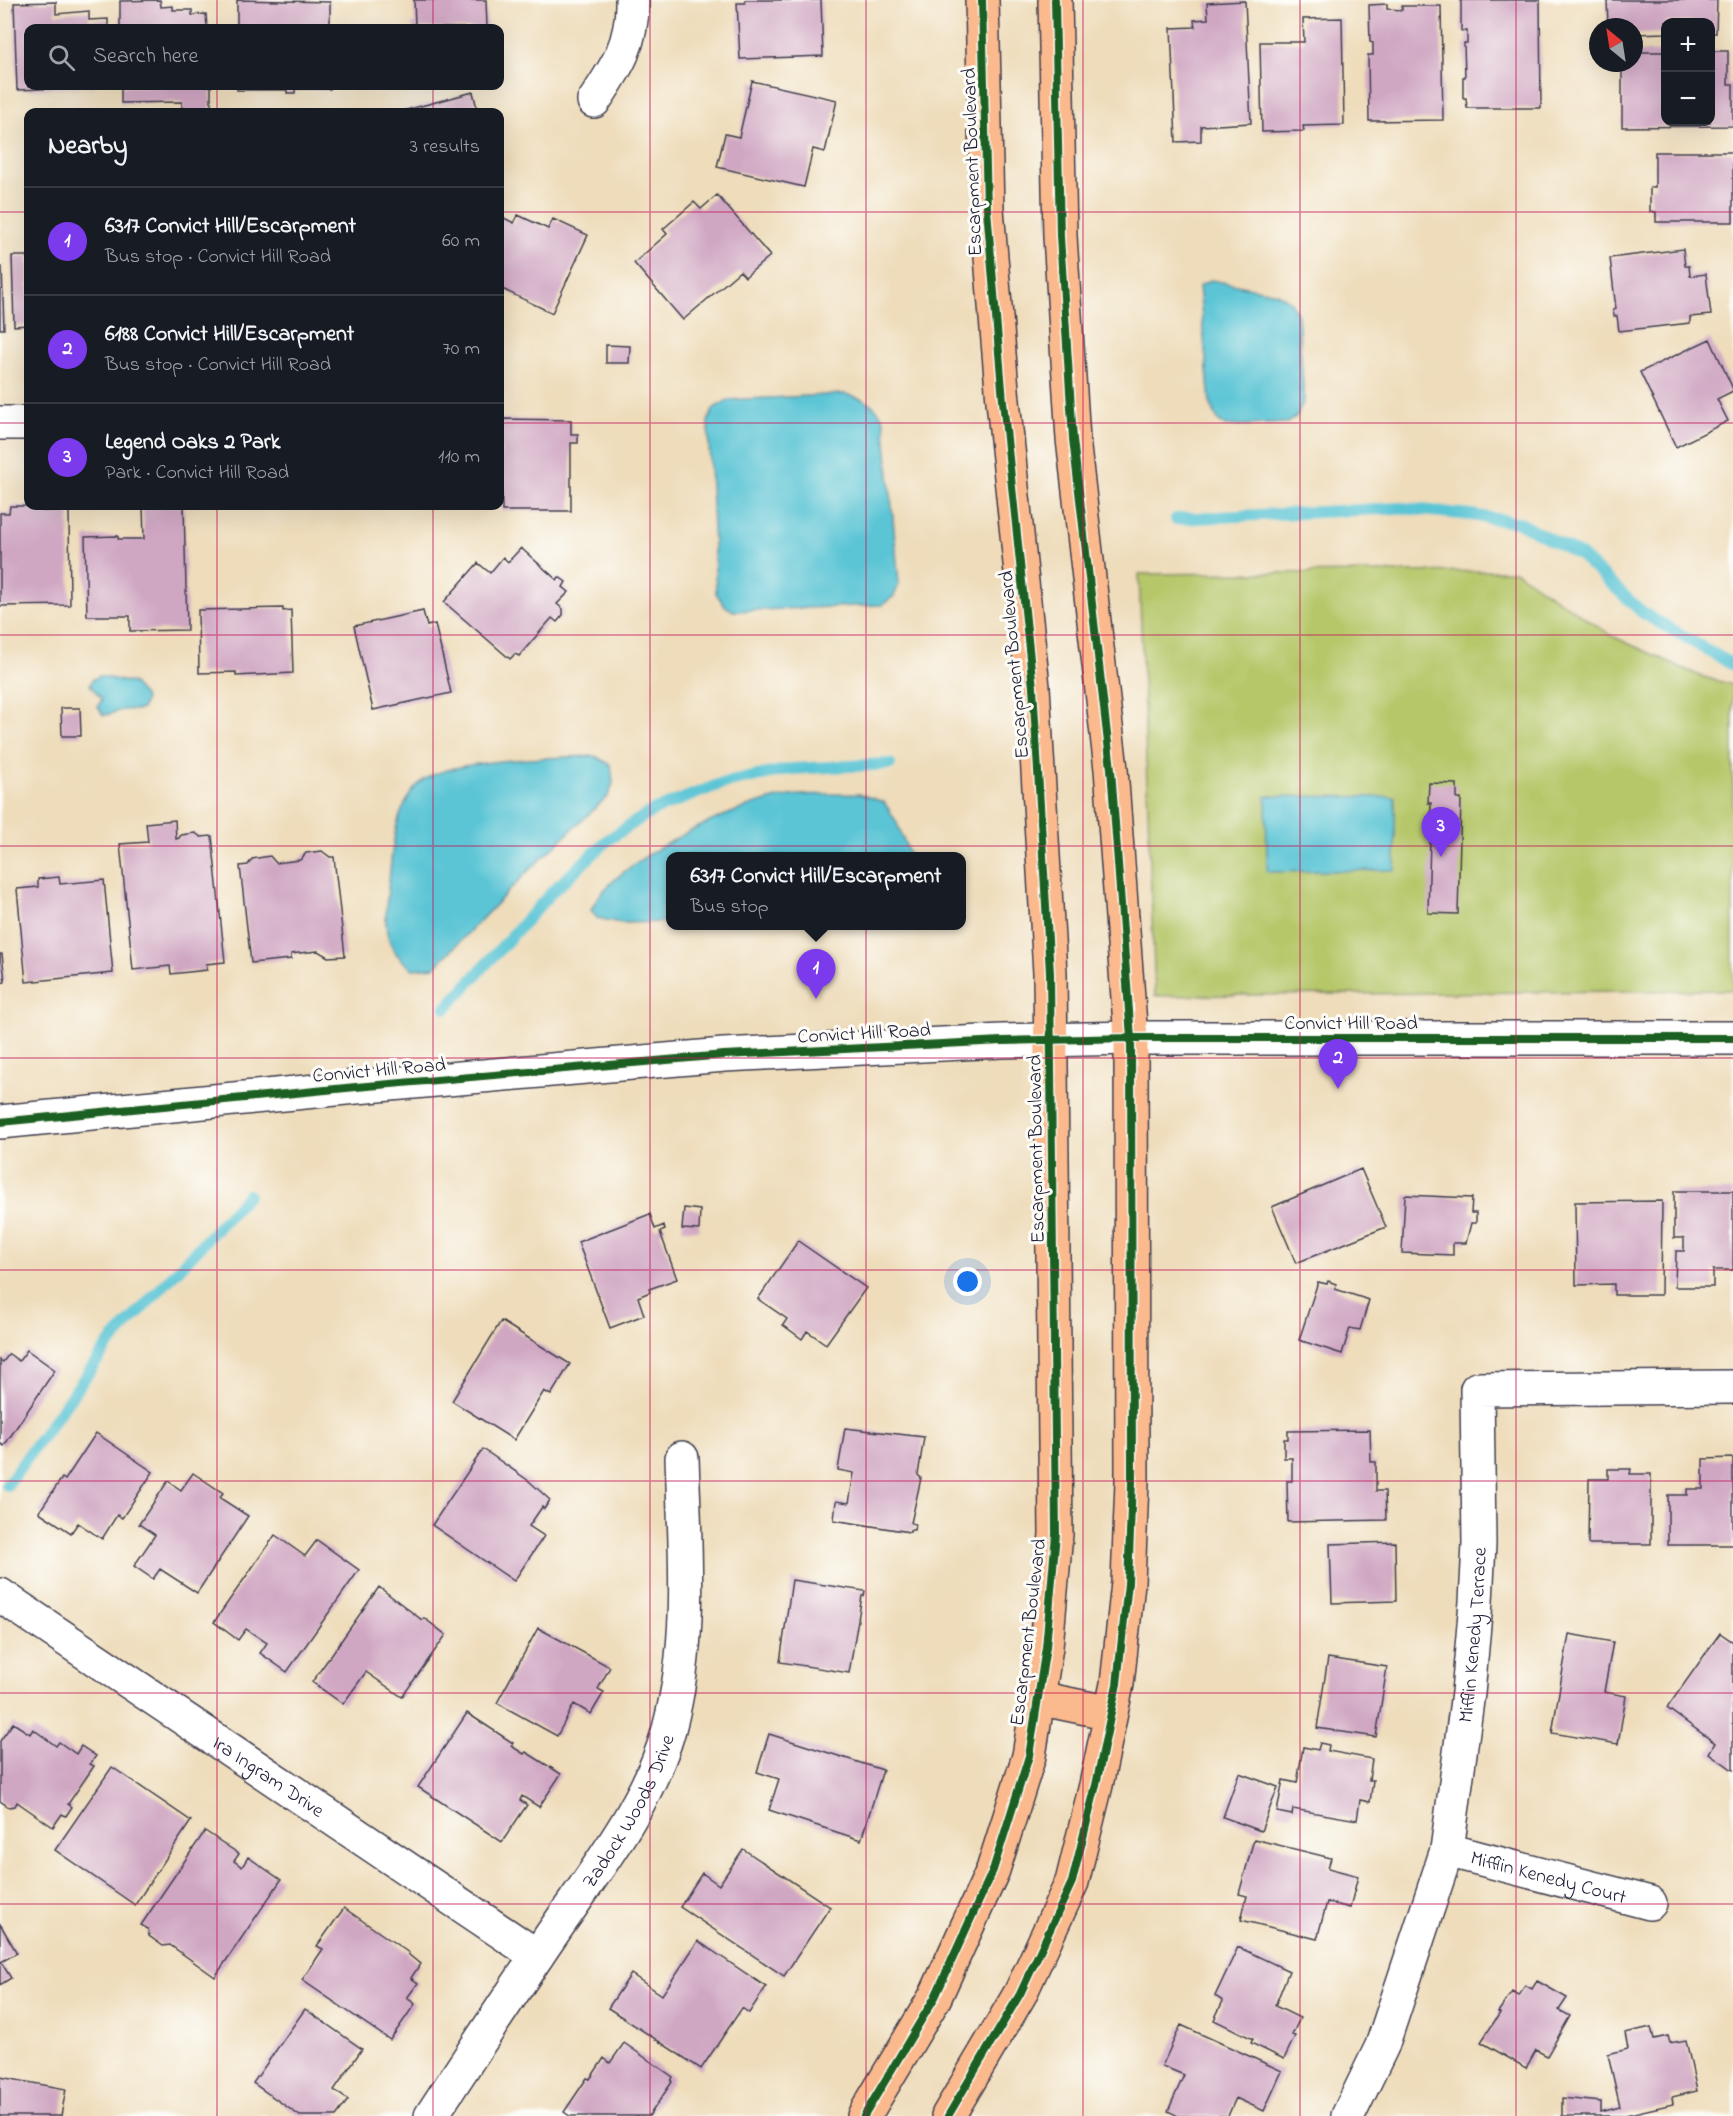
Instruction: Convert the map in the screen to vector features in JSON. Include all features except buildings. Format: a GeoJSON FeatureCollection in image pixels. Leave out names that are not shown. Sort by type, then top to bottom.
{"type":"FeatureCollection","features":[{"type":"Feature","properties":{"kind":"main road","name":"Escarpment Boulevard"},"geometry":{"type":"LineString","coordinates":[[864,2116],[935,1997],[993,1870],[1029,1756],[1046,1647],[1056,1534],[1050,972],[1034,687],[1003,402],[987,209],[982,0]]}},
{"type":"Feature","properties":{"kind":"main road"},"geometry":{"type":"LineString","coordinates":[[948,2116],[1020,1994],[1072,1882],[1096,1785],[1117,1684],[1128,1583],[1132,1482],[1131,1038],[1111,769],[1073,439],[1060,236],[1055,0]]}},
{"type":"Feature","properties":{"kind":"main road"},"geometry":{"type":"LineString","coordinates":[[1038,1698],[1111,1713]]}},
{"type":"Feature","properties":{"kind":"street"},"geometry":{"type":"LineString","coordinates":[[594,101],[620,63],[633,22],[632,0]]}},
{"type":"Feature","properties":{"kind":"street"},"geometry":{"type":"LineString","coordinates":[[0,423],[24,423]]}},
{"type":"Feature","properties":{"kind":"street","name":"Convict Hill Road"},"geometry":{"type":"LineString","coordinates":[[0,1122],[724,1055],[1050,1039],[1733,1038]]}},
{"type":"Feature","properties":{"kind":"street","name":"Mifflin Kenedy Terrace"},"geometry":{"type":"LineString","coordinates":[[1348,2116],[1382,2046],[1447,1850],[1468,1693],[1476,1602],[1479,1544],[1477,1389],[1733,1388]]}},
{"type":"Feature","properties":{"kind":"street","name":"Zadock Woods Drive"},"geometry":{"type":"LineString","coordinates":[[431,2116],[636,1807],[653,1773],[669,1730],[680,1678],[685,1636],[686,1584],[681,1458]]}},
{"type":"Feature","properties":{"kind":"street","name":"Ira Ingram Drive"},"geometry":{"type":"LineString","coordinates":[[0,1595],[537,1956]]}},
{"type":"Feature","properties":{"kind":"street","name":"Mifflin Kenedy Court"},"geometry":{"type":"LineString","coordinates":[[1447,1850],[1650,1903]]}},
{"type":"Feature","properties":{"kind":"green space"},"geometry":{"type":"Polygon","coordinates":[[[1515,571],[1614,637],[1700,676],[1733,685],[1733,990],[1155,996],[1139,574],[1515,571]]]}},
{"type":"Feature","properties":{"kind":"water"},"geometry":{"type":"Polygon","coordinates":[[[1211,280],[1277,293],[1291,302],[1298,316],[1304,400],[1297,416],[1287,423],[1225,426],[1217,419],[1210,402],[1199,286],[1211,280]]]}},
{"type":"Feature","properties":{"kind":"water"},"geometry":{"type":"Polygon","coordinates":[[[845,394],[868,402],[877,409],[884,420],[899,584],[894,596],[882,605],[733,611],[724,605],[716,593],[708,421],[714,408],[728,400],[845,394]]]}},
{"type":"Feature","properties":{"kind":"water"},"geometry":{"type":"Polygon","coordinates":[[[99,676],[132,683],[144,696],[142,709],[103,715],[98,706],[102,699],[90,685],[92,680],[99,676]]]}},
{"type":"Feature","properties":{"kind":"water"},"geometry":{"type":"Polygon","coordinates":[[[595,756],[611,765],[613,783],[608,796],[529,870],[435,967],[413,969],[403,961],[395,952],[387,934],[387,901],[393,843],[398,821],[407,800],[417,786],[435,774],[478,764],[595,756]]]}},
{"type":"Feature","properties":{"kind":"water"},"geometry":{"type":"Polygon","coordinates":[[[859,794],[884,802],[896,821],[908,852],[666,852],[666,922],[621,923],[597,918],[591,910],[603,891],[623,872],[679,837],[740,809],[790,796],[859,794]]]}},
{"type":"Feature","properties":{"kind":"water"},"geometry":{"type":"Polygon","coordinates":[[[1266,796],[1395,797],[1395,870],[1267,872],[1266,796]]]}},
{"type":"Feature","properties":{"kind":"waterway"},"geometry":{"type":"LineString","coordinates":[[1176,519],[1401,508],[1471,515],[1520,523],[1580,555],[1643,613],[1733,665]]}},
{"type":"Feature","properties":{"kind":"waterway"},"geometry":{"type":"LineString","coordinates":[[446,1008],[552,892],[609,839],[652,811],[720,784],[790,769],[890,764]]}},
{"type":"Feature","properties":{"kind":"waterway"},"geometry":{"type":"LineString","coordinates":[[7,1485],[109,1344],[248,1195]]}},
{"type":"Feature","properties":{"kind":"cycle path"},"geometry":{"type":"LineString","coordinates":[[864,2116],[935,1997],[993,1870],[1029,1756],[1046,1647],[1056,1534],[1050,973],[1033,687],[1003,401],[987,209],[982,0]]}},
{"type":"Feature","properties":{"kind":"cycle path"},"geometry":{"type":"LineString","coordinates":[[948,2116],[1020,1994],[1072,1882],[1096,1785],[1117,1684],[1128,1583],[1132,1482],[1131,1038],[1111,769],[1073,439],[1060,236],[1055,0]]}},
{"type":"Feature","properties":{"kind":"cycle path"},"geometry":{"type":"LineString","coordinates":[[0,1122],[356,1087],[724,1055],[1002,1041],[1131,1038],[1733,1038]]}},
{"type":"Feature","properties":{"kind":"place","name":"Legend Oaks 2 Park"},"geometry":{"type":"Point","coordinates":[1441,857]}},
{"type":"Feature","properties":{"kind":"place","name":"6317 Convict Hill/Escarpment"},"geometry":{"type":"Point","coordinates":[816,999]}},
{"type":"Feature","properties":{"kind":"place","name":"6188 Convict Hill/Escarpment"},"geometry":{"type":"Point","coordinates":[1338,1089]}}]}
